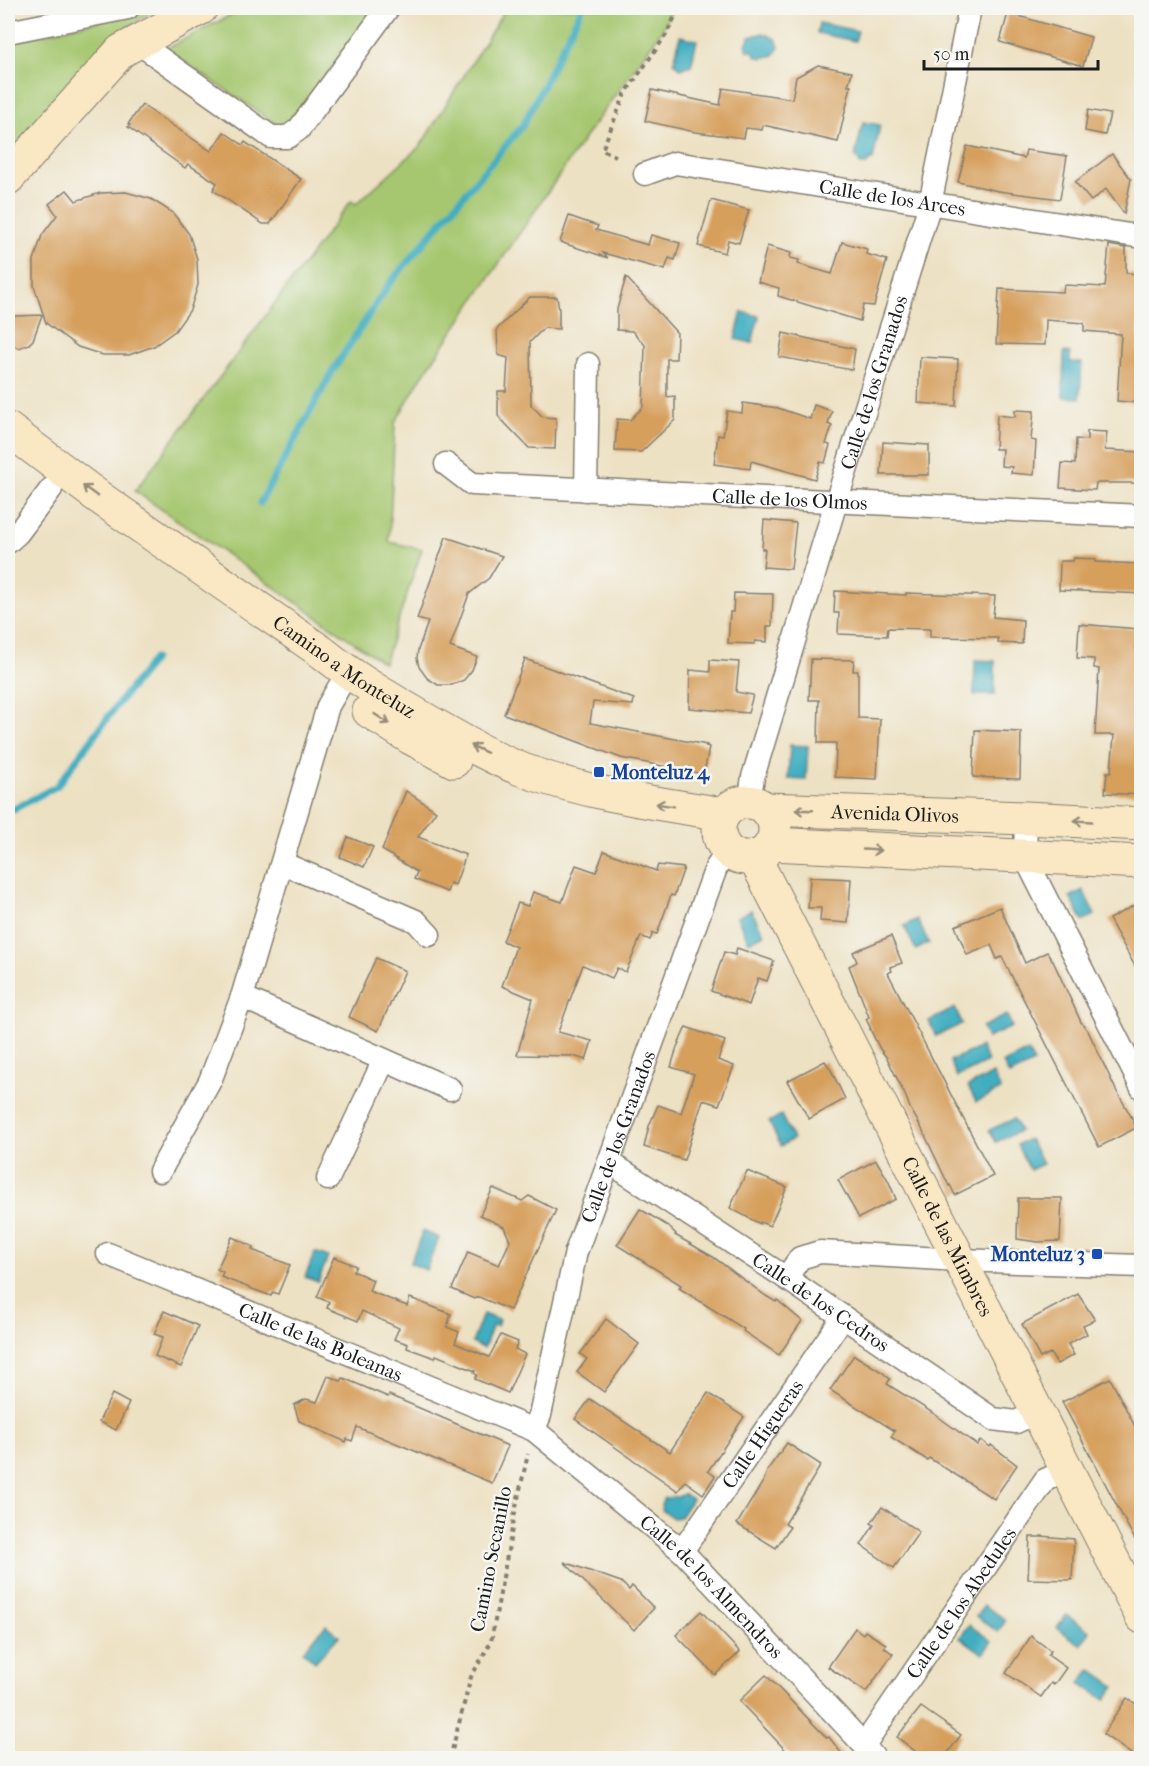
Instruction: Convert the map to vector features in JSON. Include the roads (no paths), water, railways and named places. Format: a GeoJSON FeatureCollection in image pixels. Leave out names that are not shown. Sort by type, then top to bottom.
{"type":"FeatureCollection","features":[{"type":"Feature","properties":{"kind":"street"},"geometry":{"type":"LineString","coordinates":[[8,32],[128,8]]}},
{"type":"Feature","properties":{"kind":"street"},"geometry":{"type":"LineString","coordinates":[[8,178],[121,51],[201,8]]}},
{"type":"Feature","properties":{"kind":"street"},"geometry":{"type":"LineString","coordinates":[[137,42],[272,137],[288,137],[299,129],[388,8]]}},
{"type":"Feature","properties":{"kind":"street","name":"Calle de los Granados"},"geometry":{"type":"LineString","coordinates":[[534,1430],[540,1415],[576,1252],[716,868],[744,830],[753,777],[836,501],[930,204],[970,8]]}},
{"type":"Feature","properties":{"kind":"street","name":"Calle de los Arces"},"geometry":{"type":"LineString","coordinates":[[645,174],[675,163],[1142,237]]}},
{"type":"Feature","properties":{"kind":"street"},"geometry":{"type":"LineString","coordinates":[[586,490],[588,364]]}},
{"type":"Feature","properties":{"kind":"street","name":"Camino a Monteluz"},"geometry":{"type":"LineString","coordinates":[[8,429],[100,498],[323,653],[344,681]]}},
{"type":"Feature","properties":{"kind":"street","name":"Camino a Monteluz"},"geometry":{"type":"LineString","coordinates":[[8,456],[51,489],[344,681],[523,769],[586,789],[644,801],[744,830]]}},
{"type":"Feature","properties":{"kind":"street","name":"Calle de los Olmos"},"geometry":{"type":"LineString","coordinates":[[446,464],[472,484],[1142,516]]}},
{"type":"Feature","properties":{"kind":"street"},"geometry":{"type":"LineString","coordinates":[[8,542],[18,533],[51,489]]}},
{"type":"Feature","properties":{"kind":"street"},"geometry":{"type":"LineString","coordinates":[[160,1171],[210,1081],[242,998],[328,706],[344,681]]}},
{"type":"Feature","properties":{"kind":"street"},"geometry":{"type":"LineString","coordinates":[[1026,818],[1025,857],[1142,1088]]}},
{"type":"Feature","properties":{"kind":"street","name":"Avenida Olivos"},"geometry":{"type":"LineString","coordinates":[[744,830],[1026,818],[1142,824]]}},
{"type":"Feature","properties":{"kind":"street","name":"Avenida Olivos"},"geometry":{"type":"LineString","coordinates":[[744,830],[1025,857],[1142,862]]}},
{"type":"Feature","properties":{"kind":"street","name":"Calle de las Mimbres"},"geometry":{"type":"LineString","coordinates":[[744,830],[959,1260],[1142,1617]]}},
{"type":"Feature","properties":{"kind":"street"},"geometry":{"type":"LineString","coordinates":[[282,863],[416,921],[429,935]]}},
{"type":"Feature","properties":{"kind":"street"},"geometry":{"type":"LineString","coordinates":[[242,998],[450,1089]]}},
{"type":"Feature","properties":{"kind":"street"},"geometry":{"type":"LineString","coordinates":[[328,1179],[384,1060]]}},
{"type":"Feature","properties":{"kind":"street","name":"Calle de los Cedros"},"geometry":{"type":"LineString","coordinates":[[609,1162],[786,1278],[993,1419],[1016,1422],[1037,1412]]}},
{"type":"Feature","properties":{"kind":"street"},"geometry":{"type":"LineString","coordinates":[[786,1278],[800,1258],[820,1252],[959,1260],[1142,1266]]}},
{"type":"Feature","properties":{"kind":"street","name":"Calle de las Boleanas"},"geometry":{"type":"LineString","coordinates":[[108,1254],[534,1430]]}},
{"type":"Feature","properties":{"kind":"street","name":"Calle Higueras"},"geometry":{"type":"LineString","coordinates":[[682,1551],[843,1317]]}},
{"type":"Feature","properties":{"kind":"street","name":"Calle de los Almendros"},"geometry":{"type":"LineString","coordinates":[[534,1430],[682,1551],[869,1751]]}},
{"type":"Feature","properties":{"kind":"street","name":"Calle de los Abedules"},"geometry":{"type":"LineString","coordinates":[[869,1751],[1045,1480],[1067,1470]]}},
{"type":"Feature","properties":{"kind":"water"},"geometry":{"type":"Polygon","coordinates":[[[819,23],[858,31],[855,41],[817,33],[819,23]]]}},
{"type":"Feature","properties":{"kind":"water"},"geometry":{"type":"Polygon","coordinates":[[[763,33],[776,39],[779,47],[774,55],[762,58],[756,56],[753,51],[748,51],[746,44],[750,37],[763,33]]]}},
{"type":"Feature","properties":{"kind":"water"},"geometry":{"type":"Polygon","coordinates":[[[680,36],[697,40],[691,66],[681,69],[674,62],[680,36]]]}},
{"type":"Feature","properties":{"kind":"water"},"geometry":{"type":"Polygon","coordinates":[[[863,122],[880,125],[873,160],[866,165],[861,165],[855,157],[863,122]]]}},
{"type":"Feature","properties":{"kind":"water"},"geometry":{"type":"Polygon","coordinates":[[[742,312],[759,316],[752,343],[735,339],[742,312]]]}},
{"type":"Feature","properties":{"kind":"water"},"geometry":{"type":"Polygon","coordinates":[[[1064,352],[1070,353],[1070,362],[1082,363],[1080,398],[1063,397],[1064,352]]]}},
{"type":"Feature","properties":{"kind":"water"},"geometry":{"type":"Polygon","coordinates":[[[975,660],[995,661],[995,695],[974,695],[975,660]]]}},
{"type":"Feature","properties":{"kind":"water"},"geometry":{"type":"Polygon","coordinates":[[[790,745],[808,746],[806,780],[788,779],[790,745]]]}},
{"type":"Feature","properties":{"kind":"water"},"geometry":{"type":"Polygon","coordinates":[[[1083,890],[1095,915],[1083,921],[1070,897],[1083,890]]]}},
{"type":"Feature","properties":{"kind":"water"},"geometry":{"type":"Polygon","coordinates":[[[751,910],[764,934],[749,942],[737,917],[751,910]]]}},
{"type":"Feature","properties":{"kind":"water"},"geometry":{"type":"Polygon","coordinates":[[[917,919],[929,943],[916,950],[904,926],[917,919]]]}},
{"type":"Feature","properties":{"kind":"water"},"geometry":{"type":"Polygon","coordinates":[[[955,1008],[962,1024],[936,1036],[929,1021],[955,1008]]]}},
{"type":"Feature","properties":{"kind":"water"},"geometry":{"type":"Polygon","coordinates":[[[1007,1015],[1012,1027],[987,1038],[982,1027],[1007,1015]]]}},
{"type":"Feature","properties":{"kind":"water"},"geometry":{"type":"Polygon","coordinates":[[[981,1047],[988,1062],[957,1077],[950,1061],[981,1047]]]}},
{"type":"Feature","properties":{"kind":"water"},"geometry":{"type":"Polygon","coordinates":[[[1028,1051],[1034,1063],[1009,1075],[1003,1063],[1028,1051]]]}},
{"type":"Feature","properties":{"kind":"water"},"geometry":{"type":"Polygon","coordinates":[[[993,1074],[1001,1090],[976,1102],[968,1086],[993,1074]]]}},
{"type":"Feature","properties":{"kind":"water"},"geometry":{"type":"Polygon","coordinates":[[[781,1115],[793,1139],[781,1146],[769,1122],[781,1115]]]}},
{"type":"Feature","properties":{"kind":"water"},"geometry":{"type":"Polygon","coordinates":[[[1014,1119],[1020,1131],[996,1142],[989,1130],[1014,1119]]]}},
{"type":"Feature","properties":{"kind":"water"},"geometry":{"type":"Polygon","coordinates":[[[1029,1139],[1043,1164],[1030,1170],[1017,1145],[1029,1139]]]}},
{"type":"Feature","properties":{"kind":"water"},"geometry":{"type":"Polygon","coordinates":[[[423,1231],[439,1238],[426,1270],[410,1263],[423,1231]]]}},
{"type":"Feature","properties":{"kind":"water"},"geometry":{"type":"Polygon","coordinates":[[[315,1252],[328,1257],[318,1282],[305,1277],[315,1252]]]}},
{"type":"Feature","properties":{"kind":"water"},"geometry":{"type":"Polygon","coordinates":[[[483,1314],[499,1320],[497,1326],[493,1325],[484,1348],[472,1343],[483,1314]]]}},
{"type":"Feature","properties":{"kind":"water"},"geometry":{"type":"Polygon","coordinates":[[[683,1494],[692,1499],[680,1517],[673,1518],[662,1510],[661,1504],[664,1498],[678,1497],[683,1494]]]}},
{"type":"Feature","properties":{"kind":"water"},"geometry":{"type":"Polygon","coordinates":[[[984,1605],[1006,1620],[998,1632],[976,1616],[984,1605]]]}},
{"type":"Feature","properties":{"kind":"water"},"geometry":{"type":"Polygon","coordinates":[[[1066,1615],[1090,1631],[1081,1645],[1057,1628],[1066,1615]]]}},
{"type":"Feature","properties":{"kind":"water"},"geometry":{"type":"Polygon","coordinates":[[[326,1625],[339,1636],[315,1662],[303,1651],[326,1625]]]}},
{"type":"Feature","properties":{"kind":"water"},"geometry":{"type":"Polygon","coordinates":[[[969,1625],[992,1641],[983,1654],[960,1637],[969,1625]]]}},
{"type":"Feature","properties":{"kind":"water"},"geometry":{"type":"Polygon","coordinates":[[[1091,1669],[1115,1686],[1105,1700],[1080,1683],[1091,1669]]]}},
{"type":"Feature","properties":{"kind":"waterway"},"geometry":{"type":"LineString","coordinates":[[260,503],[332,372],[389,284],[523,125],[582,8]]}},
{"type":"Feature","properties":{"kind":"waterway"},"geometry":{"type":"LineString","coordinates":[[8,808],[14,809],[57,786],[154,659]]}},
{"type":"Feature","properties":{"kind":"place","name":"Monteluz 4"},"geometry":{"type":"Point","coordinates":[599,772]}},
{"type":"Feature","properties":{"kind":"place","name":"Monteluz 3"},"geometry":{"type":"Point","coordinates":[1097,1254]}}]}
